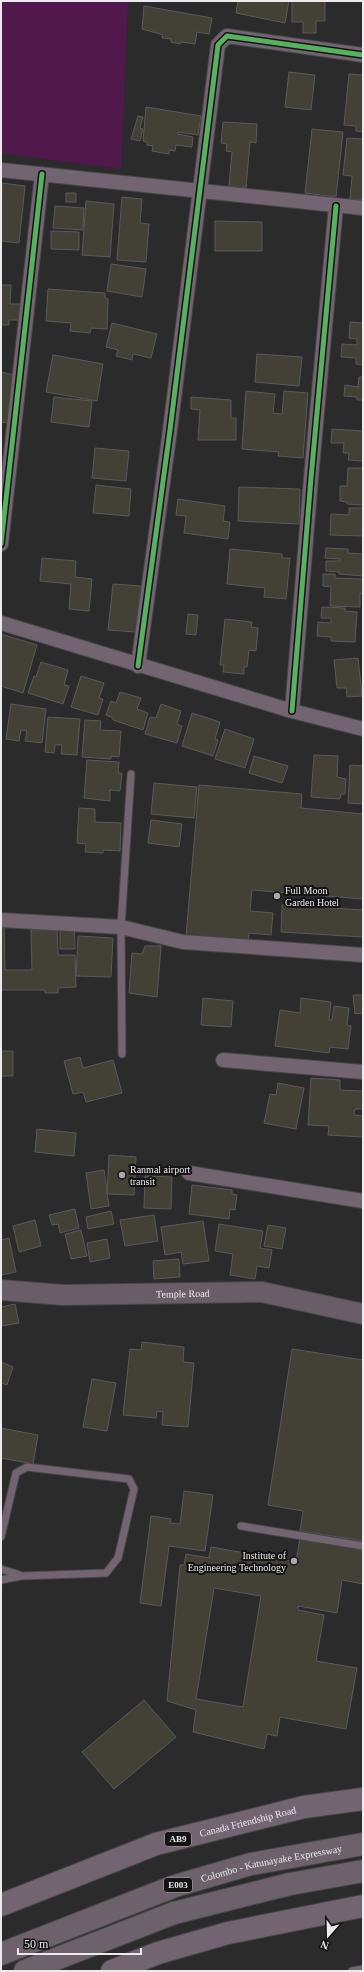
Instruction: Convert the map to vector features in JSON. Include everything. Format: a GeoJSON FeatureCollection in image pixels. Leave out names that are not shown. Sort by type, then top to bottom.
{"type":"FeatureCollection","features":[{"type":"Feature","properties":{"kind":"highway","name":"Colombo - Katunayake Expressway"},"geometry":{"type":"LineString","coordinates":[[1,1954],[175,1886],[251,1864],[363,1844]]}},
{"type":"Feature","properties":{"kind":"highway"},"geometry":{"type":"LineString","coordinates":[[25,1971],[174,1913],[290,1884],[363,1871]]}},
{"type":"Feature","properties":{"kind":"main road","name":"Canada Friendship Road"},"geometry":{"type":"LineString","coordinates":[[1,1905],[156,1844],[304,1807],[363,1799]]}},
{"type":"Feature","properties":{"kind":"main road"},"geometry":{"type":"LineString","coordinates":[[112,1971],[158,1953],[228,1933],[363,1906]]}},
{"type":"Feature","properties":{"kind":"street"},"geometry":{"type":"LineString","coordinates":[[138,666],[201,191],[218,45],[227,36],[363,55]]}},
{"type":"Feature","properties":{"kind":"street"},"geometry":{"type":"LineString","coordinates":[[1,170],[363,208]]}},
{"type":"Feature","properties":{"kind":"street"},"geometry":{"type":"LineString","coordinates":[[1,544],[42,174]]}},
{"type":"Feature","properties":{"kind":"street"},"geometry":{"type":"LineString","coordinates":[[292,711],[310,478],[336,206]]}},
{"type":"Feature","properties":{"kind":"street"},"geometry":{"type":"LineString","coordinates":[[1,624],[292,711],[363,729]]}},
{"type":"Feature","properties":{"kind":"street"},"geometry":{"type":"LineString","coordinates":[[1,920],[120,927],[183,942],[363,955]]}},
{"type":"Feature","properties":{"kind":"street"},"geometry":{"type":"LineString","coordinates":[[223,1060],[363,1072]]}},
{"type":"Feature","properties":{"kind":"street"},"geometry":{"type":"LineString","coordinates":[[189,1173],[363,1201]]}},
{"type":"Feature","properties":{"kind":"street","name":"Temple Road"},"geometry":{"type":"LineString","coordinates":[[1,1290],[63,1295],[262,1292],[363,1314]]}},
{"type":"Feature","properties":{"kind":"lane"},"geometry":{"type":"LineString","coordinates":[[122,1054],[120,927],[131,774]]}},
{"type":"Feature","properties":{"kind":"lane"},"geometry":{"type":"LineString","coordinates":[[1,1537],[16,1473],[27,1467],[129,1479],[134,1489],[118,1558],[106,1573],[21,1576],[1,1580]]}},
{"type":"Feature","properties":{"kind":"lane"},"geometry":{"type":"LineString","coordinates":[[240,1526],[363,1546]]}},
{"type":"Feature","properties":{"kind":"lane"},"geometry":{"type":"LineString","coordinates":[[1,1569],[21,1576]]}},
{"type":"Feature","properties":{"kind":"lane"},"geometry":{"type":"LineString","coordinates":[[352,1971],[363,1969]]}},
{"type":"Feature","properties":{"kind":"shaded area"},"geometry":{"type":"Polygon","coordinates":[[[1,1],[128,1],[121,169],[1,153],[1,1]]]}},
{"type":"Feature","properties":{"kind":"building"},"geometry":{"type":"Polygon","coordinates":[[[238,1],[289,1],[285,23],[236,13],[238,1]]]}},
{"type":"Feature","properties":{"kind":"building"},"geometry":{"type":"Polygon","coordinates":[[[292,1],[325,1],[325,21],[316,21],[316,33],[303,33],[303,22],[292,22],[292,1]]]}},
{"type":"Feature","properties":{"kind":"building"},"geometry":{"type":"Polygon","coordinates":[[[144,6],[212,18],[209,34],[197,32],[195,44],[181,42],[180,44],[171,42],[171,39],[162,38],[163,35],[142,29],[144,6]]]}},
{"type":"Feature","properties":{"kind":"building"},"geometry":{"type":"Polygon","coordinates":[[[289,72],[315,75],[311,110],[285,107],[289,72]]]}},
{"type":"Feature","properties":{"kind":"building"},"geometry":{"type":"Polygon","coordinates":[[[349,74],[363,75],[363,132],[356,131],[356,126],[344,125],[349,74]]]}},
{"type":"Feature","properties":{"kind":"building"},"geometry":{"type":"Polygon","coordinates":[[[146,107],[201,116],[198,135],[178,132],[178,134],[193,137],[192,147],[176,145],[175,151],[169,150],[169,154],[152,151],[153,146],[147,145],[147,142],[143,141],[146,107]]]}},
{"type":"Feature","properties":{"kind":"building"},"geometry":{"type":"Polygon","coordinates":[[[138,116],[143,117],[140,128],[143,129],[140,141],[131,139],[138,116]]]}},
{"type":"Feature","properties":{"kind":"building"},"geometry":{"type":"Polygon","coordinates":[[[223,122],[257,124],[256,143],[250,142],[246,188],[229,186],[232,152],[226,151],[227,144],[221,143],[223,122]]]}},
{"type":"Feature","properties":{"kind":"building"},"geometry":{"type":"Polygon","coordinates":[[[312,129],[343,132],[336,197],[305,193],[312,129]]]}},
{"type":"Feature","properties":{"kind":"building"},"geometry":{"type":"Polygon","coordinates":[[[347,138],[363,139],[363,200],[350,199],[352,176],[343,175],[347,138]]]}},
{"type":"Feature","properties":{"kind":"building"},"geometry":{"type":"Polygon","coordinates":[[[2,183],[25,186],[19,243],[1,241],[2,183]]]}},
{"type":"Feature","properties":{"kind":"building"},"geometry":{"type":"Polygon","coordinates":[[[66,193],[76,193],[76,202],[66,202],[66,193]]]}},
{"type":"Feature","properties":{"kind":"building"},"geometry":{"type":"Polygon","coordinates":[[[122,197],[142,199],[140,223],[149,224],[146,262],[117,260],[122,197]]]}},
{"type":"Feature","properties":{"kind":"building"},"geometry":{"type":"Polygon","coordinates":[[[86,201],[114,204],[110,257],[82,255],[86,201]]]}},
{"type":"Feature","properties":{"kind":"building"},"geometry":{"type":"Polygon","coordinates":[[[55,206],[84,208],[83,230],[53,228],[55,206]]]}},
{"type":"Feature","properties":{"kind":"building"},"geometry":{"type":"Polygon","coordinates":[[[215,221],[262,222],[262,251],[215,251],[215,221]]]}},
{"type":"Feature","properties":{"kind":"building"},"geometry":{"type":"Polygon","coordinates":[[[51,231],[79,232],[79,250],[51,249],[51,231]]]}},
{"type":"Feature","properties":{"kind":"building"},"geometry":{"type":"Polygon","coordinates":[[[111,264],[146,269],[142,297],[107,291],[111,264]]]}},
{"type":"Feature","properties":{"kind":"building"},"geometry":{"type":"Polygon","coordinates":[[[1,285],[11,285],[10,304],[20,304],[19,320],[9,320],[9,325],[1,325],[1,285]]]}},
{"type":"Feature","properties":{"kind":"building"},"geometry":{"type":"Polygon","coordinates":[[[48,289],[105,293],[105,298],[108,299],[107,329],[91,328],[90,333],[70,331],[71,323],[46,321],[48,289]]]}},
{"type":"Feature","properties":{"kind":"building"},"geometry":{"type":"Polygon","coordinates":[[[350,322],[363,323],[363,365],[356,364],[356,358],[341,357],[342,344],[357,345],[357,339],[349,338],[350,322]]]}},
{"type":"Feature","properties":{"kind":"building"},"geometry":{"type":"Polygon","coordinates":[[[112,323],[157,334],[151,358],[133,354],[132,360],[116,356],[118,350],[106,347],[112,323]]]}},
{"type":"Feature","properties":{"kind":"building"},"geometry":{"type":"Polygon","coordinates":[[[257,354],[302,357],[299,386],[255,382],[257,354]]]}},
{"type":"Feature","properties":{"kind":"building"},"geometry":{"type":"Polygon","coordinates":[[[53,355],[103,364],[97,401],[46,392],[53,355]]]}},
{"type":"Feature","properties":{"kind":"building"},"geometry":{"type":"Polygon","coordinates":[[[1,372],[15,375],[8,423],[1,422],[1,372]]]}},
{"type":"Feature","properties":{"kind":"building"},"geometry":{"type":"Polygon","coordinates":[[[359,377],[363,377],[363,400],[357,400],[357,397],[344,396],[345,385],[358,387],[359,377]]]}},
{"type":"Feature","properties":{"kind":"building"},"geometry":{"type":"Polygon","coordinates":[[[246,391],[275,394],[273,413],[282,414],[284,391],[308,393],[303,458],[278,456],[279,452],[242,449],[246,391]]]}},
{"type":"Feature","properties":{"kind":"building"},"geometry":{"type":"Polygon","coordinates":[[[54,397],[92,401],[89,427],[51,422],[54,397]]]}},
{"type":"Feature","properties":{"kind":"building"},"geometry":{"type":"Polygon","coordinates":[[[191,397],[231,400],[231,418],[236,418],[236,440],[198,440],[200,410],[191,409],[191,397]]]}},
{"type":"Feature","properties":{"kind":"building"},"geometry":{"type":"Polygon","coordinates":[[[332,429],[363,431],[363,461],[348,460],[349,453],[343,453],[344,443],[331,443],[332,429]]]}},
{"type":"Feature","properties":{"kind":"building"},"geometry":{"type":"Polygon","coordinates":[[[95,448],[129,451],[126,481],[92,478],[95,448]]]}},
{"type":"Feature","properties":{"kind":"building"},"geometry":{"type":"Polygon","coordinates":[[[348,468],[363,468],[363,505],[347,504],[347,502],[340,501],[340,486],[347,486],[348,468]]]}},
{"type":"Feature","properties":{"kind":"building"},"geometry":{"type":"Polygon","coordinates":[[[96,485],[131,489],[129,516],[93,513],[96,485]]]}},
{"type":"Feature","properties":{"kind":"building"},"geometry":{"type":"Polygon","coordinates":[[[239,487],[300,489],[299,524],[238,521],[239,487]]]}},
{"type":"Feature","properties":{"kind":"building"},"geometry":{"type":"Polygon","coordinates":[[[178,499],[225,506],[223,521],[230,522],[228,539],[184,533],[186,516],[176,515],[178,499]]]}},
{"type":"Feature","properties":{"kind":"building"},"geometry":{"type":"Polygon","coordinates":[[[349,508],[363,508],[363,536],[330,535],[331,514],[349,515],[349,508]]]}},
{"type":"Feature","properties":{"kind":"building"},"geometry":{"type":"Polygon","coordinates":[[[326,548],[348,549],[348,553],[363,554],[363,576],[339,574],[339,572],[326,571],[326,561],[340,561],[340,559],[325,558],[326,548]]]}},
{"type":"Feature","properties":{"kind":"building"},"geometry":{"type":"Polygon","coordinates":[[[230,549],[282,554],[282,558],[290,558],[286,599],[264,597],[265,588],[227,584],[230,549]]]}},
{"type":"Feature","properties":{"kind":"building"},"geometry":{"type":"Polygon","coordinates":[[[42,558],[76,561],[75,577],[92,579],[89,611],[69,609],[71,584],[40,581],[42,558]]]}},
{"type":"Feature","properties":{"kind":"building"},"geometry":{"type":"Polygon","coordinates":[[[323,574],[335,574],[335,578],[361,579],[363,581],[363,594],[360,593],[360,607],[330,606],[331,587],[323,586],[323,574]]]}},
{"type":"Feature","properties":{"kind":"building"},"geometry":{"type":"Polygon","coordinates":[[[113,584],[141,586],[139,607],[143,607],[136,632],[108,630],[113,584]]]}},
{"type":"Feature","properties":{"kind":"building"},"geometry":{"type":"Polygon","coordinates":[[[322,607],[345,608],[345,611],[357,612],[355,642],[331,641],[331,637],[317,636],[318,622],[331,623],[331,618],[321,618],[322,607]]]}},
{"type":"Feature","properties":{"kind":"building"},"geometry":{"type":"Polygon","coordinates":[[[188,614],[198,615],[196,635],[186,634],[188,614]]]}},
{"type":"Feature","properties":{"kind":"building"},"geometry":{"type":"Polygon","coordinates":[[[225,619],[252,622],[251,627],[258,628],[256,651],[249,650],[247,667],[244,667],[244,674],[223,672],[224,665],[220,665],[225,619]]]}},
{"type":"Feature","properties":{"kind":"building"},"geometry":{"type":"Polygon","coordinates":[[[1,634],[37,645],[23,693],[1,686],[1,634]]]}},
{"type":"Feature","properties":{"kind":"building"},"geometry":{"type":"Polygon","coordinates":[[[358,658],[362,696],[347,697],[346,688],[337,688],[334,660],[358,658]]]}},
{"type":"Feature","properties":{"kind":"building"},"geometry":{"type":"Polygon","coordinates":[[[41,662],[68,670],[64,685],[69,686],[63,704],[28,693],[41,662]]]}},
{"type":"Feature","properties":{"kind":"building"},"geometry":{"type":"Polygon","coordinates":[[[81,676],[104,683],[99,698],[103,699],[98,715],[71,707],[81,676]]]}},
{"type":"Feature","properties":{"kind":"building"},"geometry":{"type":"Polygon","coordinates":[[[120,692],[141,698],[137,709],[148,713],[143,730],[113,720],[113,718],[106,715],[111,701],[116,703],[120,692]]]}},
{"type":"Feature","properties":{"kind":"building"},"geometry":{"type":"Polygon","coordinates":[[[11,704],[46,709],[42,743],[25,741],[27,731],[21,730],[19,741],[6,739],[11,704]]]}},
{"type":"Feature","properties":{"kind":"building"},"geometry":{"type":"Polygon","coordinates":[[[161,704],[181,711],[177,724],[182,726],[177,743],[145,734],[150,717],[156,718],[161,704]]]}},
{"type":"Feature","properties":{"kind":"building"},"geometry":{"type":"Polygon","coordinates":[[[192,713],[220,722],[215,739],[218,740],[213,756],[182,746],[192,713]]]}},
{"type":"Feature","properties":{"kind":"building"},"geometry":{"type":"Polygon","coordinates":[[[48,717],[80,719],[77,755],[61,754],[62,745],[55,745],[54,753],[45,752],[48,717]]]}},
{"type":"Feature","properties":{"kind":"building"},"geometry":{"type":"Polygon","coordinates":[[[85,720],[101,721],[100,730],[121,731],[119,757],[111,756],[111,759],[82,757],[85,720]]]}},
{"type":"Feature","properties":{"kind":"building"},"geometry":{"type":"Polygon","coordinates":[[[225,729],[254,739],[245,768],[215,759],[225,729]]]}},
{"type":"Feature","properties":{"kind":"building"},"geometry":{"type":"Polygon","coordinates":[[[314,755],[338,756],[337,777],[346,779],[345,794],[341,794],[340,799],[311,797],[314,755]]]}},
{"type":"Feature","properties":{"kind":"building"},"geometry":{"type":"Polygon","coordinates":[[[254,756],[288,766],[282,783],[249,773],[254,756]]]}},
{"type":"Feature","properties":{"kind":"building"},"geometry":{"type":"Polygon","coordinates":[[[87,760],[119,762],[118,773],[122,773],[120,791],[110,790],[110,801],[84,798],[87,760]]]}},
{"type":"Feature","properties":{"kind":"building"},"geometry":{"type":"Polygon","coordinates":[[[350,765],[363,766],[363,804],[348,803],[350,765]]]}},
{"type":"Feature","properties":{"kind":"building"},"geometry":{"type":"Polygon","coordinates":[[[154,783],[197,787],[194,818],[151,814],[154,783]]]}},
{"type":"Feature","properties":{"kind":"building","name":"Full Moon Garden Hotel"},"geometry":{"type":"Polygon","coordinates":[[[199,785],[302,794],[301,808],[363,814],[363,899],[252,890],[250,911],[273,913],[271,935],[249,933],[248,942],[186,936],[199,785]]]}},
{"type":"Feature","properties":{"kind":"building"},"geometry":{"type":"Polygon","coordinates":[[[79,808],[95,809],[95,822],[121,823],[120,851],[103,850],[103,853],[85,852],[86,844],[77,843],[79,808]]]}},
{"type":"Feature","properties":{"kind":"building"},"geometry":{"type":"Polygon","coordinates":[[[151,820],[182,824],[179,847],[148,843],[151,820]]]}},
{"type":"Feature","properties":{"kind":"building","name":"Full Moon Garden Hotel"},"geometry":{"type":"Polygon","coordinates":[[[282,905],[363,910],[363,937],[281,932],[282,905]]]}},
{"type":"Feature","properties":{"kind":"building"},"geometry":{"type":"Polygon","coordinates":[[[1,923],[4,923],[5,970],[32,970],[31,930],[57,929],[58,955],[75,955],[76,987],[58,988],[58,993],[45,993],[45,990],[1,990],[1,923]]]}},
{"type":"Feature","properties":{"kind":"building"},"geometry":{"type":"Polygon","coordinates":[[[74,925],[75,949],[60,949],[60,926],[74,925]]]}},
{"type":"Feature","properties":{"kind":"building"},"geometry":{"type":"Polygon","coordinates":[[[78,936],[113,938],[111,977],[76,976],[78,936]]]}},
{"type":"Feature","properties":{"kind":"building"},"geometry":{"type":"Polygon","coordinates":[[[145,946],[161,946],[157,997],[129,993],[132,953],[142,954],[145,946]]]}},
{"type":"Feature","properties":{"kind":"building"},"geometry":{"type":"Polygon","coordinates":[[[353,995],[363,995],[363,1013],[355,1014],[353,995]]]}},
{"type":"Feature","properties":{"kind":"building"},"geometry":{"type":"Polygon","coordinates":[[[203,998],[233,1001],[231,1027],[201,1025],[203,998]]]}},
{"type":"Feature","properties":{"kind":"building"},"geometry":{"type":"Polygon","coordinates":[[[301,998],[331,1002],[329,1020],[332,1020],[334,1006],[349,1008],[347,1025],[351,1026],[348,1049],[330,1047],[329,1053],[275,1046],[280,1010],[300,1013],[301,998]]]}},
{"type":"Feature","properties":{"kind":"building"},"geometry":{"type":"Polygon","coordinates":[[[1,1051],[13,1051],[13,1076],[1,1076],[1,1051]]]}},
{"type":"Feature","properties":{"kind":"building"},"geometry":{"type":"Polygon","coordinates":[[[80,1057],[83,1068],[113,1060],[122,1093],[86,1102],[83,1092],[73,1094],[64,1061],[80,1057]]]}},
{"type":"Feature","properties":{"kind":"building"},"geometry":{"type":"Polygon","coordinates":[[[311,1078],[340,1080],[340,1090],[363,1091],[363,1109],[355,1109],[354,1115],[363,1116],[363,1137],[328,1135],[329,1126],[308,1125],[311,1078]]]}},
{"type":"Feature","properties":{"kind":"building"},"geometry":{"type":"Polygon","coordinates":[[[278,1083],[304,1088],[296,1129],[264,1123],[270,1094],[276,1095],[278,1083]]]}},
{"type":"Feature","properties":{"kind":"building"},"geometry":{"type":"Polygon","coordinates":[[[37,1129],[76,1133],[74,1156],[35,1152],[37,1129]]]}},
{"type":"Feature","properties":{"kind":"building","name":"Ranmal airport transit"},"geometry":{"type":"Polygon","coordinates":[[[109,1155],[136,1157],[134,1195],[107,1194],[109,1155]]]}},
{"type":"Feature","properties":{"kind":"building"},"geometry":{"type":"Polygon","coordinates":[[[104,1170],[109,1206],[91,1209],[86,1173],[104,1170]]]}},
{"type":"Feature","properties":{"kind":"building"},"geometry":{"type":"Polygon","coordinates":[[[145,1176],[172,1177],[171,1209],[144,1208],[145,1176]]]}},
{"type":"Feature","properties":{"kind":"building"},"geometry":{"type":"Polygon","coordinates":[[[192,1185],[232,1190],[232,1194],[237,1195],[235,1210],[230,1209],[229,1219],[189,1214],[192,1185]]]}},
{"type":"Feature","properties":{"kind":"building"},"geometry":{"type":"Polygon","coordinates":[[[75,1209],[79,1228],[60,1233],[58,1224],[52,1225],[49,1215],[75,1209]]]}},
{"type":"Feature","properties":{"kind":"building"},"geometry":{"type":"Polygon","coordinates":[[[111,1211],[114,1224],[88,1229],[86,1217],[111,1211]]]}},
{"type":"Feature","properties":{"kind":"building"},"geometry":{"type":"Polygon","coordinates":[[[154,1215],[158,1241],[125,1246],[120,1220],[154,1215]]]}},
{"type":"Feature","properties":{"kind":"building"},"geometry":{"type":"Polygon","coordinates":[[[35,1220],[41,1246],[19,1252],[13,1226],[35,1220]]]}},
{"type":"Feature","properties":{"kind":"building"},"geometry":{"type":"Polygon","coordinates":[[[203,1221],[209,1261],[183,1264],[181,1252],[165,1255],[161,1227],[203,1221]]]}},
{"type":"Feature","properties":{"kind":"building"},"geometry":{"type":"Polygon","coordinates":[[[219,1224],[263,1231],[260,1248],[272,1250],[269,1268],[257,1266],[255,1279],[230,1275],[233,1254],[215,1251],[219,1224]]]}},
{"type":"Feature","properties":{"kind":"building"},"geometry":{"type":"Polygon","coordinates":[[[268,1225],[286,1228],[282,1249],[264,1246],[268,1225]]]}},
{"type":"Feature","properties":{"kind":"building"},"geometry":{"type":"Polygon","coordinates":[[[81,1230],[87,1256],[71,1259],[65,1234],[81,1230]]]}},
{"type":"Feature","properties":{"kind":"building"},"geometry":{"type":"Polygon","coordinates":[[[9,1238],[16,1272],[1,1275],[1,1240],[9,1238]]]}},
{"type":"Feature","properties":{"kind":"building"},"geometry":{"type":"Polygon","coordinates":[[[107,1239],[110,1258],[90,1262],[87,1243],[107,1239]]]}},
{"type":"Feature","properties":{"kind":"building"},"geometry":{"type":"Polygon","coordinates":[[[179,1259],[180,1277],[154,1279],[153,1261],[179,1259]]]}},
{"type":"Feature","properties":{"kind":"building"},"geometry":{"type":"Polygon","coordinates":[[[15,1304],[19,1323],[2,1326],[1,1307],[15,1304]]]}},
{"type":"Feature","properties":{"kind":"building"},"geometry":{"type":"Polygon","coordinates":[[[142,1342],[184,1347],[183,1362],[194,1363],[188,1427],[162,1425],[163,1412],[157,1411],[156,1418],[123,1415],[130,1349],[141,1350],[142,1342]]]}},
{"type":"Feature","properties":{"kind":"building"},"geometry":{"type":"Polygon","coordinates":[[[292,1349],[363,1360],[363,1541],[300,1531],[303,1511],[268,1505],[292,1349]]]}},
{"type":"Feature","properties":{"kind":"building"},"geometry":{"type":"Polygon","coordinates":[[[1,1362],[13,1367],[7,1385],[1,1383],[1,1362]]]}},
{"type":"Feature","properties":{"kind":"building"},"geometry":{"type":"Polygon","coordinates":[[[92,1379],[116,1383],[107,1431],[83,1427],[92,1379]]]}},
{"type":"Feature","properties":{"kind":"building"},"geometry":{"type":"Polygon","coordinates":[[[1,1428],[38,1435],[33,1464],[1,1458],[1,1428]]]}},
{"type":"Feature","properties":{"kind":"building"},"geometry":{"type":"Polygon","coordinates":[[[184,1491],[213,1495],[205,1551],[169,1546],[161,1606],[140,1603],[151,1516],[171,1519],[170,1523],[180,1524],[184,1491]]]}},
{"type":"Feature","properties":{"kind":"building"},"geometry":{"type":"Polygon","coordinates":[[[300,1538],[363,1550],[363,1584],[342,1580],[337,1613],[298,1606],[298,1610],[324,1615],[316,1661],[357,1668],[346,1729],[280,1717],[277,1736],[267,1734],[264,1749],[193,1732],[196,1710],[167,1701],[180,1565],[184,1565],[186,1554],[209,1558],[211,1547],[296,1562],[300,1538]],[[214,1588],[196,1699],[243,1707],[261,1596],[214,1588]]]}},
{"type":"Feature","properties":{"kind":"building"},"geometry":{"type":"Polygon","coordinates":[[[144,1700],[176,1737],[114,1789],[82,1752],[144,1700]]]}},
{"type":"Feature","properties":{"kind":"cycle path"},"geometry":{"type":"LineString","coordinates":[[138,666],[170,430],[218,45],[227,36],[363,55]]}},
{"type":"Feature","properties":{"kind":"cycle path"},"geometry":{"type":"LineString","coordinates":[[1,544],[42,174]]}},
{"type":"Feature","properties":{"kind":"cycle path"},"geometry":{"type":"LineString","coordinates":[[292,711],[311,478],[336,206]]}},
{"type":"Feature","properties":{"kind":"place","name":"Full Moon Garden Hotel"},"geometry":{"type":"Point","coordinates":[277,896]}},
{"type":"Feature","properties":{"kind":"place","name":"Ranmal airport transit"},"geometry":{"type":"Point","coordinates":[122,1175]}},
{"type":"Feature","properties":{"kind":"place","name":"Institute of Engineering Technology"},"geometry":{"type":"Point","coordinates":[294,1561]}}]}
